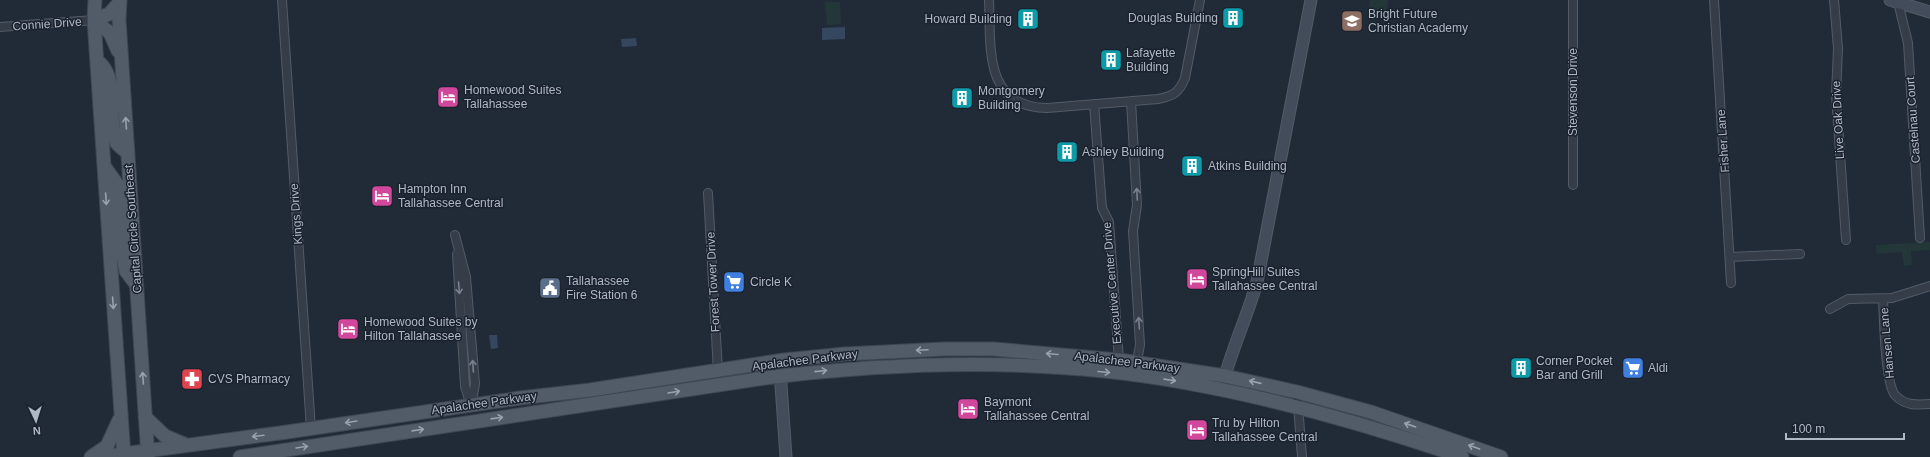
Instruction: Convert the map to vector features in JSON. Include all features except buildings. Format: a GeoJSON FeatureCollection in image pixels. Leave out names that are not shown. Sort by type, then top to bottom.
{"type":"FeatureCollection","features":[{"type":"Feature","properties":{"kind":"main road","name":"Capital Circle Southeast"},"geometry":{"type":"LineString","coordinates":[[95,0],[94,20],[120,416],[124,455]]}},
{"type":"Feature","properties":{"kind":"main road","name":"Capital Circle Southeast"},"geometry":{"type":"LineString","coordinates":[[120,1],[119,20],[121,60],[148,453]]}},
{"type":"Feature","properties":{"kind":"main road"},"geometry":{"type":"LineString","coordinates":[[120,1],[109,14],[94,20],[110,33],[121,60]]}},
{"type":"Feature","properties":{"kind":"main road"},"geometry":{"type":"LineString","coordinates":[[97,60],[104,67],[112,92],[115,137],[118,145],[128,153]]}},
{"type":"Feature","properties":{"kind":"main road"},"geometry":{"type":"LineString","coordinates":[[104,166],[117,184],[122,251],[126,271],[136,285]]}},
{"type":"Feature","properties":{"kind":"main road"},"geometry":{"type":"LineString","coordinates":[[943,364],[971,349]]}},
{"type":"Feature","properties":{"kind":"main road","name":"Apalachee Parkway"},"geometry":{"type":"LineString","coordinates":[[101,457],[148,453],[186,444],[310,429],[471,405],[590,390],[718,372],[784,360],[845,354],[994,349],[1138,362],[1225,376],[1297,392],[1378,414],[1501,457]]}},
{"type":"Feature","properties":{"kind":"main road","name":"Apalachee Parkway"},"geometry":{"type":"LineString","coordinates":[[240,457],[782,376],[841,369],[943,364],[1044,367],[1132,375],[1205,386],[1298,407],[1387,432],[1462,457]]}},
{"type":"Feature","properties":{"kind":"main road"},"geometry":{"type":"LineString","coordinates":[[560,409],[590,390],[608,402]]}},
{"type":"Feature","properties":{"kind":"main road"},"geometry":{"type":"LineString","coordinates":[[471,405],[473,422]]}},
{"type":"Feature","properties":{"kind":"main road"},"geometry":{"type":"LineString","coordinates":[[91,457],[107,446],[120,416]]}},
{"type":"Feature","properties":{"kind":"main road"},"geometry":{"type":"LineString","coordinates":[[146,417],[165,436],[186,444]]}},
{"type":"Feature","properties":{"kind":"main road"},"geometry":{"type":"LineString","coordinates":[[320,444],[331,426]]}},
{"type":"Feature","properties":{"kind":"street","name":"Kings Drive"},"geometry":{"type":"LineString","coordinates":[[282,0],[310,429]]}},
{"type":"Feature","properties":{"kind":"street"},"geometry":{"type":"LineString","coordinates":[[989,0],[993,68],[1001,86],[1017,102],[1038,108],[1168,97],[1178,92],[1181,88],[1189,63],[1200,0]]}},
{"type":"Feature","properties":{"kind":"street"},"geometry":{"type":"LineString","coordinates":[[1225,376],[1234,347],[1251,305],[1257,282],[1311,0]]}},
{"type":"Feature","properties":{"kind":"street","name":"Stevenson Drive"},"geometry":{"type":"LineString","coordinates":[[1573,0],[1573,185]]}},
{"type":"Feature","properties":{"kind":"street","name":"Fisher Lane"},"geometry":{"type":"LineString","coordinates":[[1714,0],[1731,283]]}},
{"type":"Feature","properties":{"kind":"street","name":"Live Oak Drive"},"geometry":{"type":"LineString","coordinates":[[1834,0],[1838,41],[1836,95],[1846,240]]}},
{"type":"Feature","properties":{"kind":"street"},"geometry":{"type":"LineString","coordinates":[[1894,1],[1930,12]]}},
{"type":"Feature","properties":{"kind":"street","name":"Castelnau Court"},"geometry":{"type":"LineString","coordinates":[[1894,1],[1908,43],[1920,238]]}},
{"type":"Feature","properties":{"kind":"street","name":"Connie Drive"},"geometry":{"type":"LineString","coordinates":[[0,27],[94,20]]}},
{"type":"Feature","properties":{"kind":"street","name":"Executive Center Drive"},"geometry":{"type":"LineString","coordinates":[[1094,104],[1102,208],[1109,222],[1119,360],[1132,375],[1138,362],[1140,345],[1133,231],[1137,205],[1131,101]]}},
{"type":"Feature","properties":{"kind":"street","name":"Forest Tower Drive"},"geometry":{"type":"LineString","coordinates":[[708,193],[718,372]]}},
{"type":"Feature","properties":{"kind":"street"},"geometry":{"type":"LineString","coordinates":[[455,235],[466,277],[475,384],[471,405],[465,386],[455,235]]}},
{"type":"Feature","properties":{"kind":"street"},"geometry":{"type":"LineString","coordinates":[[1730,257],[1800,254]]}},
{"type":"Feature","properties":{"kind":"street"},"geometry":{"type":"LineString","coordinates":[[1830,309],[1848,300],[1884,300],[1930,286]]}},
{"type":"Feature","properties":{"kind":"street","name":"Hansen Lane"},"geometry":{"type":"LineString","coordinates":[[1884,300],[1889,378],[1893,391],[1903,401],[1909,404],[1930,404]]}},
{"type":"Feature","properties":{"kind":"street"},"geometry":{"type":"LineString","coordinates":[[784,360],[781,385],[786,457]]}},
{"type":"Feature","properties":{"kind":"street"},"geometry":{"type":"LineString","coordinates":[[1297,392],[1302,457]]}},
{"type":"Feature","properties":{"kind":"green space"},"geometry":{"type":"Polygon","coordinates":[[[1370,0],[1388,0],[1386,17],[1368,14],[1370,0]]]}},
{"type":"Feature","properties":{"kind":"green space"},"geometry":{"type":"Polygon","coordinates":[[[825,2],[840,2],[841,24],[827,25],[825,2]]]}},
{"type":"Feature","properties":{"kind":"green space"},"geometry":{"type":"Polygon","coordinates":[[[1930,242],[1930,250],[1911,251],[1912,265],[1904,266],[1902,252],[1877,254],[1876,245],[1930,242]]]}},
{"type":"Feature","properties":{"kind":"water"},"geometry":{"type":"Polygon","coordinates":[[[845,27],[845,39],[822,40],[822,28],[845,27]]]}},
{"type":"Feature","properties":{"kind":"water"},"geometry":{"type":"Polygon","coordinates":[[[636,38],[637,46],[622,47],[621,39],[636,38]]]}},
{"type":"Feature","properties":{"kind":"water"},"geometry":{"type":"Polygon","coordinates":[[[489,335],[497,335],[498,348],[491,349],[489,335]]]}},
{"type":"Feature","properties":{"kind":"place","name":"Douglas Building"},"geometry":{"type":"Point","coordinates":[1233,18]}},
{"type":"Feature","properties":{"kind":"place","name":"Howard Building"},"geometry":{"type":"Point","coordinates":[1028,19]}},
{"type":"Feature","properties":{"kind":"place","name":"Bright Future Christian Academy"},"geometry":{"type":"Point","coordinates":[1352,21]}},
{"type":"Feature","properties":{"kind":"place","name":"Lafayette Building"},"geometry":{"type":"Point","coordinates":[1111,60]}},
{"type":"Feature","properties":{"kind":"place","name":"Homewood Suites Tallahassee"},"geometry":{"type":"Point","coordinates":[448,97]}},
{"type":"Feature","properties":{"kind":"place","name":"Montgomery Building"},"geometry":{"type":"Point","coordinates":[962,98]}},
{"type":"Feature","properties":{"kind":"place","name":"Ashley Building"},"geometry":{"type":"Point","coordinates":[1067,152]}},
{"type":"Feature","properties":{"kind":"place","name":"Atkins Building"},"geometry":{"type":"Point","coordinates":[1192,166]}},
{"type":"Feature","properties":{"kind":"place","name":"Hampton Inn Tallahassee Central"},"geometry":{"type":"Point","coordinates":[382,196]}},
{"type":"Feature","properties":{"kind":"place","name":"SpringHill Suites Tallahassee Central"},"geometry":{"type":"Point","coordinates":[1197,279]}},
{"type":"Feature","properties":{"kind":"place","name":"Circle K"},"geometry":{"type":"Point","coordinates":[734,282]}},
{"type":"Feature","properties":{"kind":"place","name":"Tallahassee Fire Station 6"},"geometry":{"type":"Point","coordinates":[550,288]}},
{"type":"Feature","properties":{"kind":"place","name":"Homewood Suites by Hilton Tallahassee"},"geometry":{"type":"Point","coordinates":[348,329]}},
{"type":"Feature","properties":{"kind":"place","name":"Corner Pocket Bar and Grill"},"geometry":{"type":"Point","coordinates":[1521,368]}},
{"type":"Feature","properties":{"kind":"place","name":"Aldi"},"geometry":{"type":"Point","coordinates":[1633,368]}},
{"type":"Feature","properties":{"kind":"place","name":"CVS Pharmacy"},"geometry":{"type":"Point","coordinates":[192,379]}},
{"type":"Feature","properties":{"kind":"place","name":"Baymont Tallahassee Central"},"geometry":{"type":"Point","coordinates":[968,409]}},
{"type":"Feature","properties":{"kind":"place","name":"Tru by Hilton Tallahassee Central"},"geometry":{"type":"Point","coordinates":[1197,430]}}]}
